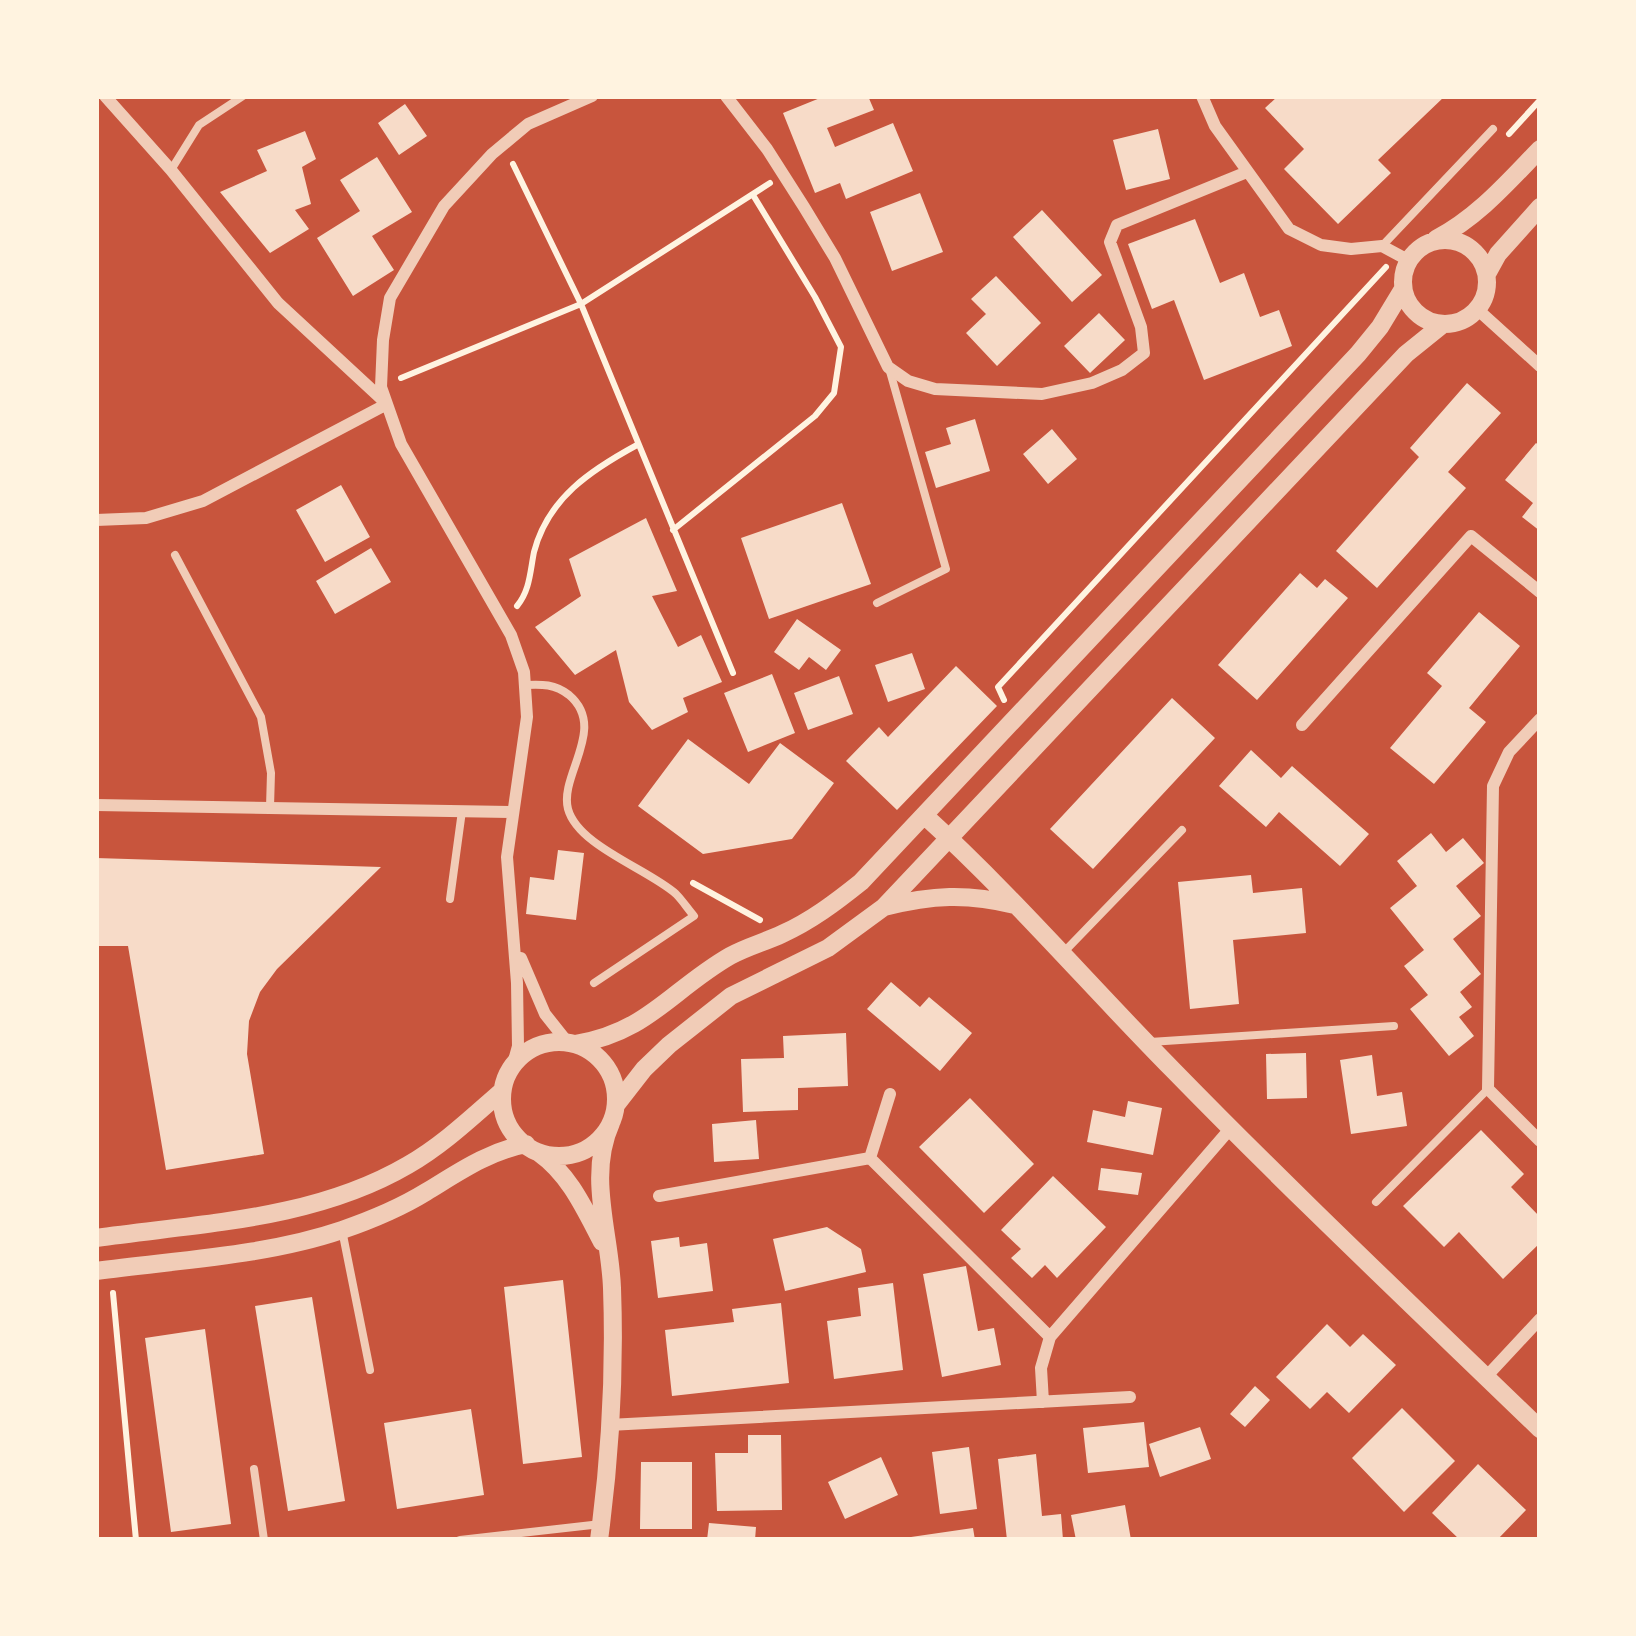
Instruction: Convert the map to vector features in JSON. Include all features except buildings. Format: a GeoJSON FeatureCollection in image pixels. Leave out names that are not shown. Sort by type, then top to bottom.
{"type":"FeatureCollection","features":[{"type":"Feature","properties":{"kind":"street"},"geometry":{"type":"LineString","coordinates":[[106,96],[278,303],[387,404]]}},
{"type":"Feature","properties":{"kind":"street"},"geometry":{"type":"LineString","coordinates":[[96,1238],[299,1209],[370,1185],[438,1146],[502,1091],[512,1068],[518,1046],[516,946],[507,857],[527,717],[524,672],[511,635],[401,444],[381,387],[383,340],[391,298],[444,206],[528,124],[592,96]]}},
{"type":"Feature","properties":{"kind":"street"},"geometry":{"type":"LineString","coordinates":[[726,96],[783,174],[835,258],[888,367],[908,381],[935,389],[1042,394],[1092,383],[1122,370],[1144,353],[1141,327],[1110,242],[1117,225],[1246,172]]}},
{"type":"Feature","properties":{"kind":"street"},"geometry":{"type":"LineString","coordinates":[[1202,96],[1215,126],[1289,229],[1321,244],[1351,249],[1382,246],[1402,257]]}},
{"type":"Feature","properties":{"kind":"street"},"geometry":{"type":"LineString","coordinates":[[1402,257],[1468,220],[1540,148]]}},
{"type":"Feature","properties":{"kind":"street"},"geometry":{"type":"LineString","coordinates":[[1487,274],[1498,254],[1540,207]]}},
{"type":"Feature","properties":{"kind":"street"},"geometry":{"type":"LineString","coordinates":[[1402,290],[1415,313],[1442,325],[1456,323],[1477,309],[1487,289],[1482,261],[1460,242],[1431,242]]}},
{"type":"Feature","properties":{"kind":"street"},"geometry":{"type":"LineString","coordinates":[[512,1068],[537,1046],[601,1040],[625,1031],[712,967],[810,919],[861,882],[1358,354],[1402,290],[1402,257]]}},
{"type":"Feature","properties":{"kind":"street"},"geometry":{"type":"LineString","coordinates":[[1477,309],[1540,366]]}},
{"type":"Feature","properties":{"kind":"street"},"geometry":{"type":"LineString","coordinates":[[103,1270],[260,1249],[342,1230],[403,1204],[505,1148],[530,1147],[551,1155],[586,1149],[601,1138],[656,1057],[731,996],[828,948],[884,907],[1384,376],[1442,325]]}},
{"type":"Feature","properties":{"kind":"street"},"geometry":{"type":"LineString","coordinates":[[96,520],[146,518],[203,501],[387,404]]}},
{"type":"Feature","properties":{"kind":"street"},"geometry":{"type":"LineString","coordinates":[[1302,725],[1471,536],[1540,592]]}},
{"type":"Feature","properties":{"kind":"street"},"geometry":{"type":"LineString","coordinates":[[1540,719],[1509,752],[1493,786],[1488,1089],[1540,1141]]}},
{"type":"Feature","properties":{"kind":"street"},"geometry":{"type":"LineString","coordinates":[[96,805],[512,812]]}},
{"type":"Feature","properties":{"kind":"street"},"geometry":{"type":"LineString","coordinates":[[924,815],[1230,1129],[1540,1429]]}},
{"type":"Feature","properties":{"kind":"street"},"geometry":{"type":"LineString","coordinates":[[884,907],[947,896],[980,896],[1016,905]]}},
{"type":"Feature","properties":{"kind":"street"},"geometry":{"type":"LineString","coordinates":[[516,946],[545,1015],[572,1044],[593,1053],[607,1067],[614,1086],[599,1184],[612,1291],[609,1425],[600,1532]]}},
{"type":"Feature","properties":{"kind":"street"},"geometry":{"type":"LineString","coordinates":[[502,1091],[509,1126],[566,1178],[610,1257]]}},
{"type":"Feature","properties":{"kind":"street"},"geometry":{"type":"LineString","coordinates":[[870,1158],[890,1094]]}},
{"type":"Feature","properties":{"kind":"street"},"geometry":{"type":"LineString","coordinates":[[1043,1402],[1041,1368],[1049,1337],[1230,1129]]}},
{"type":"Feature","properties":{"kind":"street"},"geometry":{"type":"LineString","coordinates":[[870,1158],[1049,1337]]}},
{"type":"Feature","properties":{"kind":"street"},"geometry":{"type":"LineString","coordinates":[[658,1196],[870,1158]]}},
{"type":"Feature","properties":{"kind":"street"},"geometry":{"type":"LineString","coordinates":[[1486,1377],[1540,1319]]}},
{"type":"Feature","properties":{"kind":"street"},"geometry":{"type":"LineString","coordinates":[[609,1425],[1130,1397]]}},
{"type":"Feature","properties":{"kind":"lane"},"geometry":{"type":"LineString","coordinates":[[171,170],[199,125],[243,96]]}},
{"type":"Feature","properties":{"kind":"lane"},"geometry":{"type":"LineString","coordinates":[[1382,246],[1493,129]]}},
{"type":"Feature","properties":{"kind":"lane"},"geometry":{"type":"LineString","coordinates":[[877,603],[946,569],[888,367]]}},
{"type":"Feature","properties":{"kind":"lane"},"geometry":{"type":"LineString","coordinates":[[175,555],[261,717],[272,772],[269,808]]}},
{"type":"Feature","properties":{"kind":"lane"},"geometry":{"type":"LineString","coordinates":[[525,685],[547,683],[560,689],[575,700],[584,719],[566,802],[571,818],[585,834],[675,893],[694,916],[594,983]]}},
{"type":"Feature","properties":{"kind":"lane"},"geometry":{"type":"LineString","coordinates":[[450,899],[462,811]]}},
{"type":"Feature","properties":{"kind":"lane"},"geometry":{"type":"LineString","coordinates":[[1061,955],[1182,830]]}},
{"type":"Feature","properties":{"kind":"lane"},"geometry":{"type":"LineString","coordinates":[[1146,1042],[1394,1026]]}},
{"type":"Feature","properties":{"kind":"lane"},"geometry":{"type":"LineString","coordinates":[[1376,1202],[1488,1089]]}},
{"type":"Feature","properties":{"kind":"lane"},"geometry":{"type":"LineString","coordinates":[[342,1230],[370,1370]]}},
{"type":"Feature","properties":{"kind":"lane"},"geometry":{"type":"LineString","coordinates":[[254,1469],[264,1540]]}},
{"type":"Feature","properties":{"kind":"lane"},"geometry":{"type":"LineString","coordinates":[[460,1540],[600,1532]]}},
{"type":"Feature","properties":{"kind":"path"},"geometry":{"type":"LineString","coordinates":[[1508,135],[1540,100]]}},
{"type":"Feature","properties":{"kind":"path"},"geometry":{"type":"LineString","coordinates":[[504,144],[581,304],[733,673]]}},
{"type":"Feature","properties":{"kind":"path"},"geometry":{"type":"LineString","coordinates":[[381,387],[581,304],[783,174]]}},
{"type":"Feature","properties":{"kind":"path"},"geometry":{"type":"LineString","coordinates":[[673,530],[815,416],[834,393],[841,347],[752,194]]}},
{"type":"Feature","properties":{"kind":"path"},"geometry":{"type":"LineString","coordinates":[[1013,719],[998,687],[1402,257]]}},
{"type":"Feature","properties":{"kind":"path"},"geometry":{"type":"LineString","coordinates":[[499,615],[521,604],[548,514],[596,467],[637,445]]}},
{"type":"Feature","properties":{"kind":"path"},"geometry":{"type":"LineString","coordinates":[[103,1270],[136,1540]]}}]}
